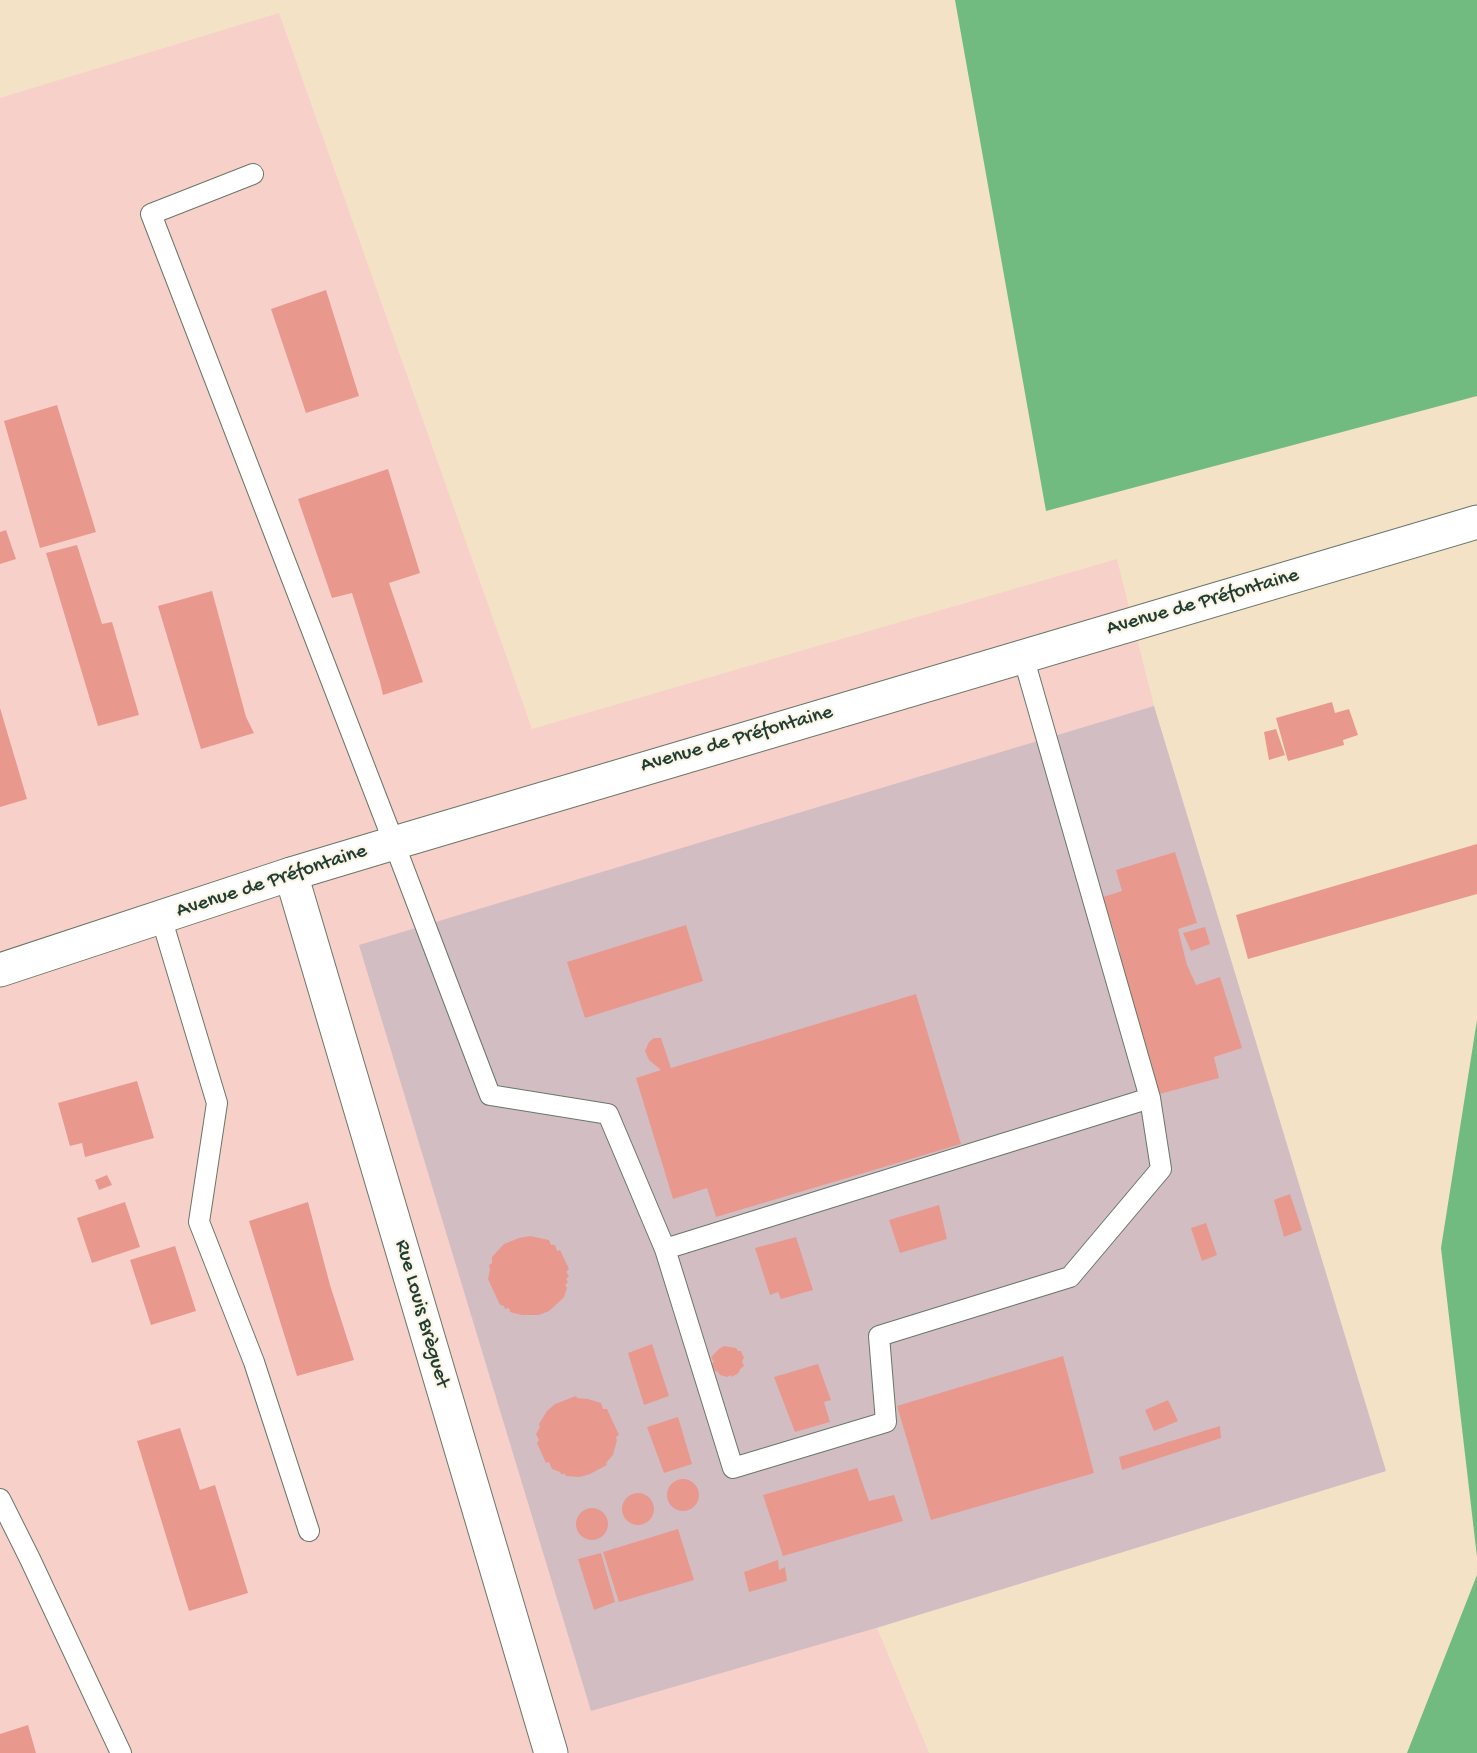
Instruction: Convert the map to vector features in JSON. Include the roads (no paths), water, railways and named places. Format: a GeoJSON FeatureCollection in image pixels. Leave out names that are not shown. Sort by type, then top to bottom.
{"type":"FeatureCollection","features":[{"type":"Feature","properties":{"kind":"main road","name":"Avenue de Préfontaine"},"geometry":{"type":"LineString","coordinates":[[0,970],[291,874],[1477,522]]}},
{"type":"Feature","properties":{"kind":"main road","name":"Rue Louis Brèguet"},"geometry":{"type":"LineString","coordinates":[[291,874],[551,1753]]}},
{"type":"Feature","properties":{"kind":"lane"},"geometry":{"type":"LineString","coordinates":[[253,174],[151,214],[490,1095],[608,1114],[665,1249],[733,1468],[886,1422],[879,1336],[1070,1277],[1161,1169],[1150,1098],[1023,656]]}},
{"type":"Feature","properties":{"kind":"lane"},"geometry":{"type":"LineString","coordinates":[[161,917],[217,1103],[199,1222],[254,1362],[309,1531]]}},
{"type":"Feature","properties":{"kind":"lane"},"geometry":{"type":"LineString","coordinates":[[665,1249],[1150,1098]]}},
{"type":"Feature","properties":{"kind":"lane"},"geometry":{"type":"LineString","coordinates":[[0,1499],[121,1753]]}}]}
